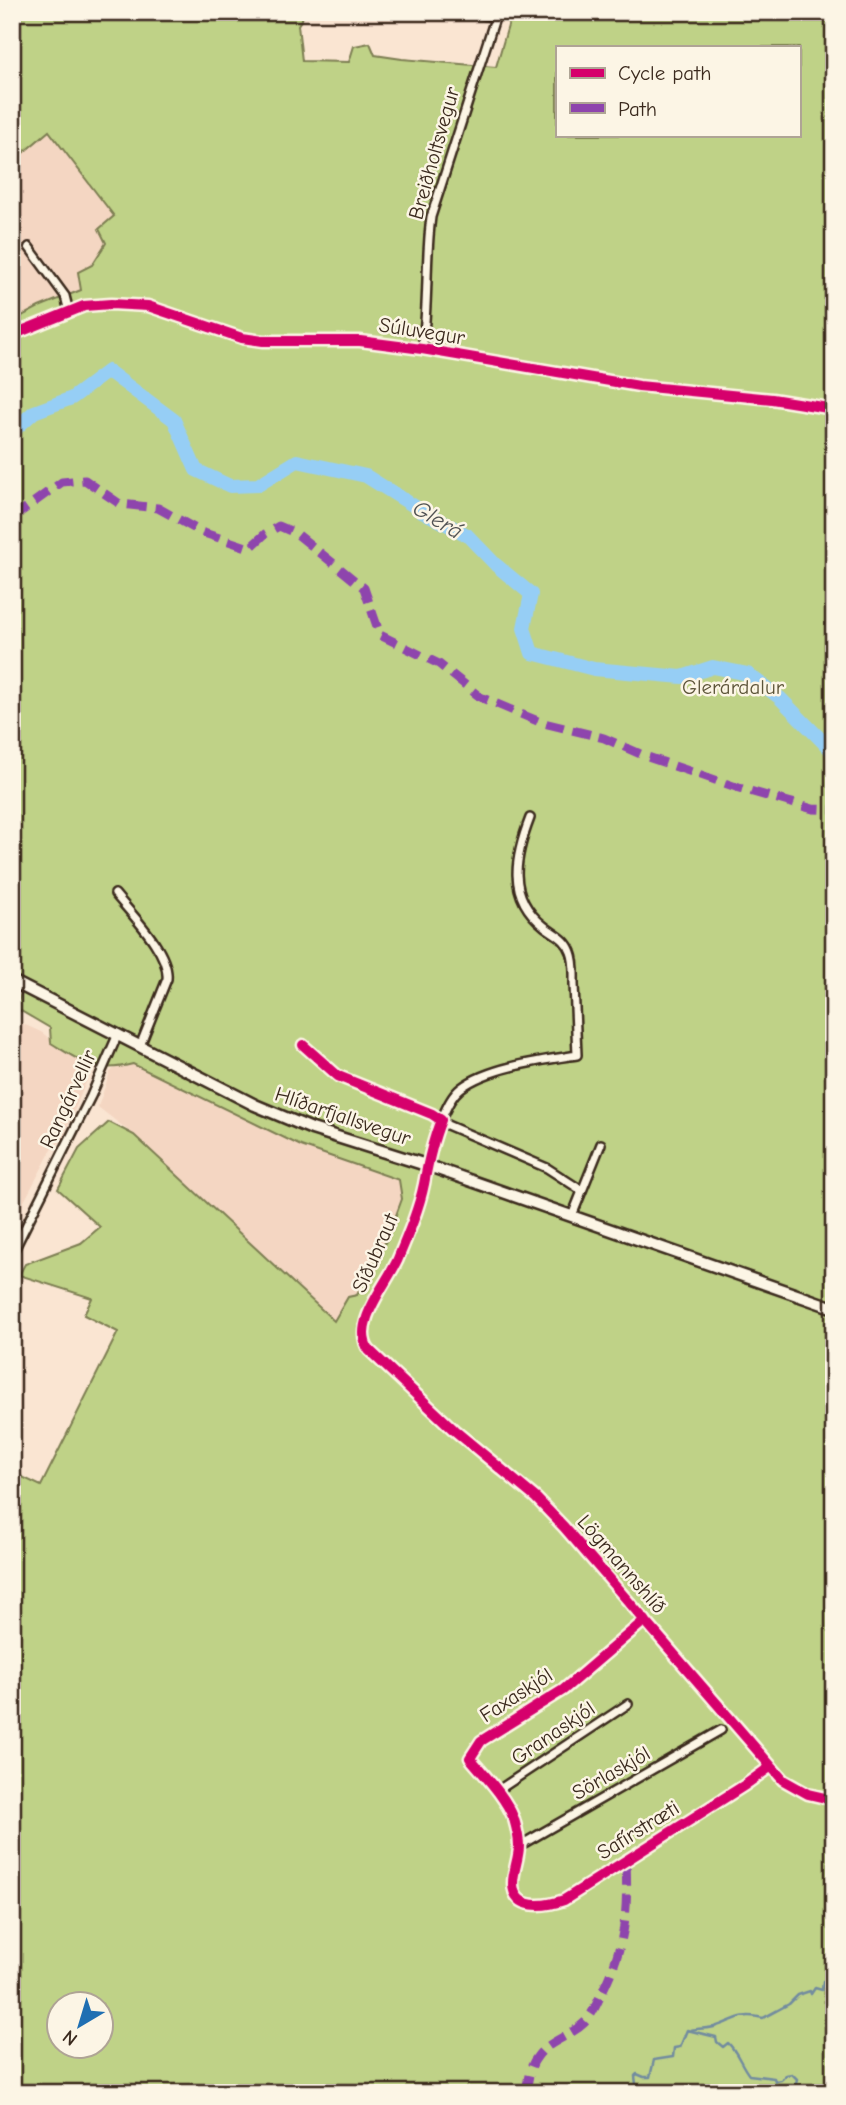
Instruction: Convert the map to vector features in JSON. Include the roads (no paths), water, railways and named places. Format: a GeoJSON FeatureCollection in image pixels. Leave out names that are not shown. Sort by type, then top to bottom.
{"type":"FeatureCollection","features":[{"type":"Feature","properties":{"kind":"main road","name":"Hlíðarfjallsvegur"},"geometry":{"type":"LineString","coordinates":[[12,981],[285,1118],[834,1308]]}},
{"type":"Feature","properties":{"kind":"street"},"geometry":{"type":"LineString","coordinates":[[467,12],[496,15]]}},
{"type":"Feature","properties":{"kind":"street","name":"Breiðholtsvegur"},"geometry":{"type":"LineString","coordinates":[[422,349],[428,294],[426,251],[431,217],[496,15]]}},
{"type":"Feature","properties":{"kind":"street"},"geometry":{"type":"LineString","coordinates":[[29,247],[65,296],[69,312]]}},
{"type":"Feature","properties":{"kind":"street","name":"Súluvegur"},"geometry":{"type":"LineString","coordinates":[[12,335],[84,306],[148,306],[242,338],[263,341],[360,341],[639,386],[772,399],[834,409]]}},
{"type":"Feature","properties":{"kind":"street","name":"Síðubraut"},"geometry":{"type":"LineString","coordinates":[[373,1354],[363,1340],[364,1324],[397,1261],[422,1191],[426,1165],[448,1102],[460,1088],[519,1064],[577,1055],[572,955],[563,939],[545,927],[529,909],[521,895],[517,879],[517,853],[530,818]]}},
{"type":"Feature","properties":{"kind":"street"},"geometry":{"type":"LineString","coordinates":[[115,894],[154,944],[168,967],[167,979],[140,1046]]}},
{"type":"Feature","properties":{"kind":"street","name":"Rangárvellir"},"geometry":{"type":"LineString","coordinates":[[12,1254],[91,1096],[118,1034]]}},
{"type":"Feature","properties":{"kind":"street"},"geometry":{"type":"LineString","coordinates":[[303,1045],[338,1076],[432,1114],[447,1125],[547,1168],[581,1190]]}},
{"type":"Feature","properties":{"kind":"street"},"geometry":{"type":"LineString","coordinates":[[572,1216],[601,1144]]}},
{"type":"Feature","properties":{"kind":"street","name":"Lögmannshlíð"},"geometry":{"type":"LineString","coordinates":[[373,1354],[454,1430],[536,1498],[564,1527],[770,1767],[794,1788],[834,1800]]}},
{"type":"Feature","properties":{"kind":"street","name":"Faxaskjól"},"geometry":{"type":"LineString","coordinates":[[520,1900],[514,1892],[513,1884],[519,1846],[514,1819],[497,1791],[470,1758],[481,1741],[564,1690],[645,1620]]}},
{"type":"Feature","properties":{"kind":"street","name":"Granaskjól"},"geometry":{"type":"LineString","coordinates":[[497,1791],[628,1704]]}},
{"type":"Feature","properties":{"kind":"street","name":"Sörlaskjól"},"geometry":{"type":"LineString","coordinates":[[519,1846],[721,1730]]}},
{"type":"Feature","properties":{"kind":"street","name":"Safírstræti"},"geometry":{"type":"LineString","coordinates":[[520,1900],[540,1906],[564,1900],[770,1767]]}},
{"type":"Feature","properties":{"kind":"waterway","name":"Glerá"},"geometry":{"type":"LineString","coordinates":[[12,432],[34,412],[72,398],[108,371],[174,420],[196,470],[230,486],[258,485],[297,461],[366,476],[467,535],[496,565],[531,594],[524,628],[532,653],[594,669],[682,677],[713,667],[748,674],[780,698],[834,753]]}},
{"type":"Feature","properties":{"kind":"waterway"},"geometry":{"type":"LineString","coordinates":[[691,2030],[714,2027],[742,2017],[763,2018],[789,2004],[798,1995],[810,1991],[811,1994],[815,1988],[822,1990],[823,1981],[834,1982]]}},
{"type":"Feature","properties":{"kind":"waterway"},"geometry":{"type":"LineString","coordinates":[[637,2093],[635,2076],[637,2074],[650,2077],[654,2060],[673,2057],[674,2048],[680,2047],[687,2030],[716,2037],[723,2047],[728,2043],[749,2075],[774,2078],[775,2081],[792,2074],[797,2079],[795,2087],[799,2092],[810,2093]]}},
{"type":"Feature","properties":{"kind":"waterway"},"geometry":{"type":"LineString","coordinates":[[617,2093],[622,2089],[624,2093]]}},
{"type":"Feature","properties":{"kind":"park label","name":"Glerárdalur"},"geometry":{"type":"Point","coordinates":[733,687]}}]}
